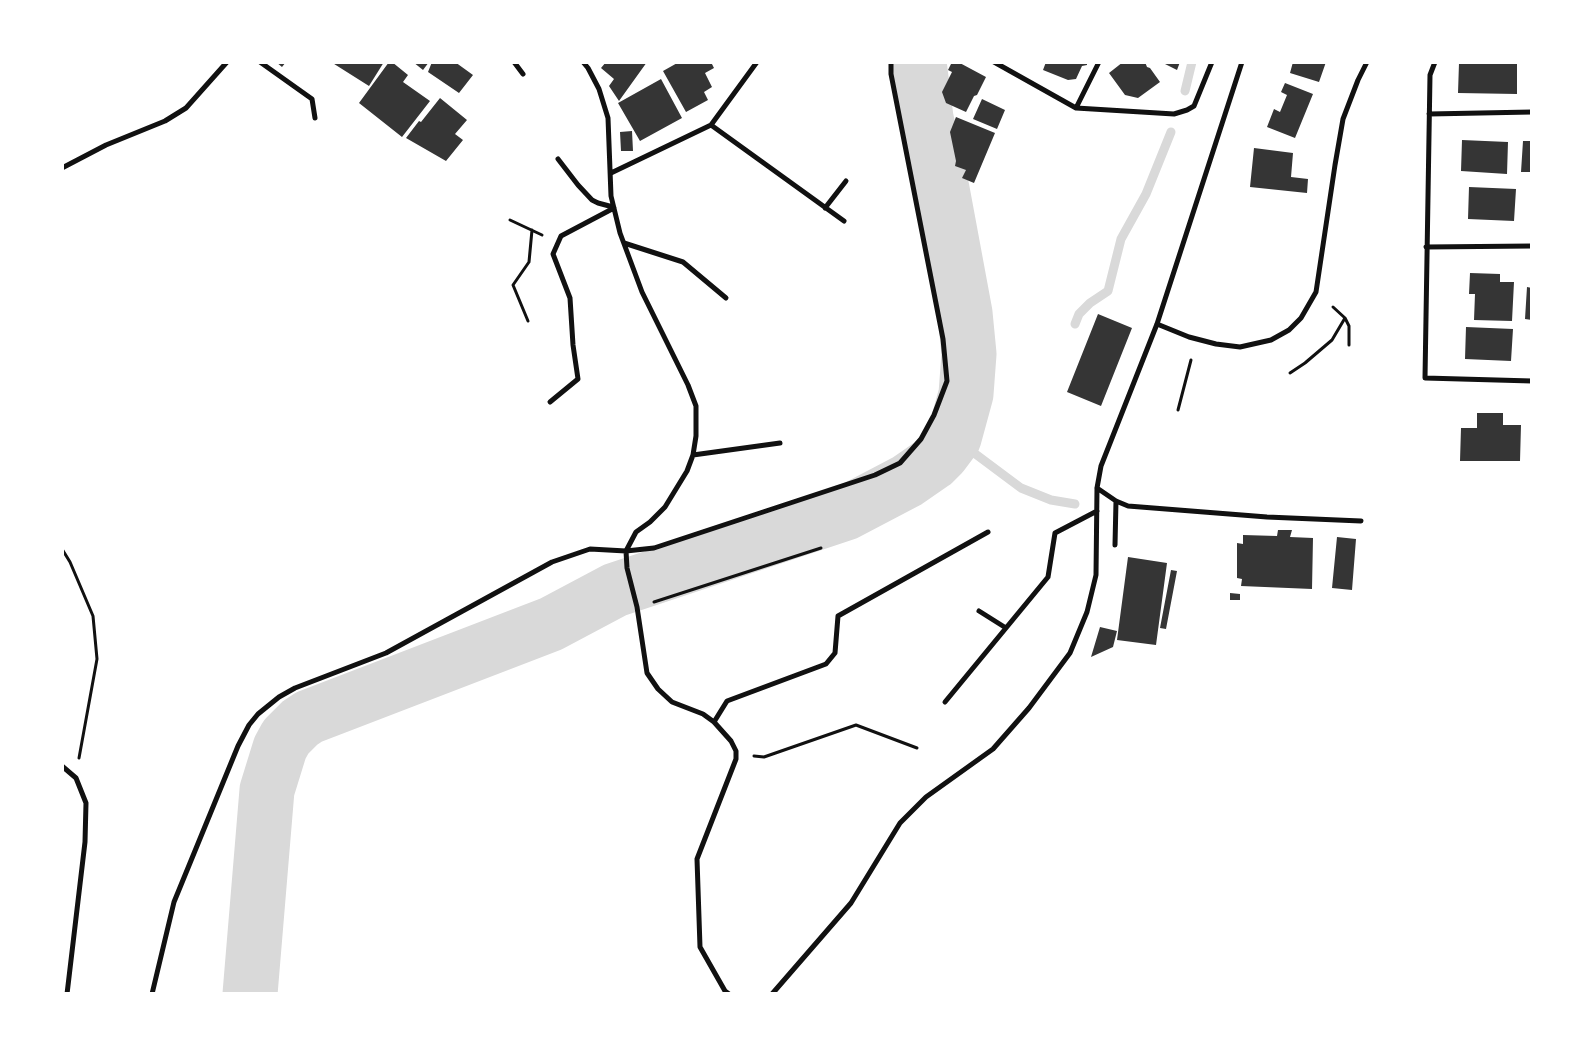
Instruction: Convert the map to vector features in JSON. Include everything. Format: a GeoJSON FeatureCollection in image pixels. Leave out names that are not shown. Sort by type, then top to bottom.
{"type":"FeatureCollection","features":[{"type":"Feature","properties":{"kind":"street"},"geometry":{"type":"LineString","coordinates":[[62,168],[106,145],[165,121],[186,108],[228,62]]}},
{"type":"Feature","properties":{"kind":"street"},"geometry":{"type":"LineString","coordinates":[[260,62],[312,98],[316,118]]}},
{"type":"Feature","properties":{"kind":"street"},"geometry":{"type":"LineString","coordinates":[[514,62],[523,74]]}},
{"type":"Feature","properties":{"kind":"street"},"geometry":{"type":"LineString","coordinates":[[583,62],[599,89],[608,118],[612,196],[624,243],[642,292],[688,385],[696,406],[696,436],[688,472],[669,502],[650,522],[636,532],[626,551],[627,568],[637,607],[647,673],[658,689],[672,702],[703,714],[714,722],[731,741],[736,751],[736,759],[697,859],[700,947],[728,994]]}},
{"type":"Feature","properties":{"kind":"street"},"geometry":{"type":"LineString","coordinates":[[611,173],[711,125],[757,62]]}},
{"type":"Feature","properties":{"kind":"street"},"geometry":{"type":"LineString","coordinates":[[152,994],[174,902],[238,746],[249,725],[258,714],[278,697],[295,688],[386,653],[552,562],[590,549],[626,551],[654,548],[875,475],[900,463],[921,439],[934,415],[946,381],[943,340],[891,74],[891,62]]}},
{"type":"Feature","properties":{"kind":"street"},"geometry":{"type":"LineString","coordinates":[[994,62],[1076,108],[1174,114],[1194,106],[1212,62]]}},
{"type":"Feature","properties":{"kind":"street"},"geometry":{"type":"LineString","coordinates":[[1076,108],[1100,62]]}},
{"type":"Feature","properties":{"kind":"street"},"geometry":{"type":"LineString","coordinates":[[772,994],[851,903],[900,822],[926,797],[993,749],[1029,708],[1070,653],[1093,594],[1096,575],[1098,488],[1101,466],[1157,324],[1242,62]]}},
{"type":"Feature","properties":{"kind":"street"},"geometry":{"type":"LineString","coordinates":[[1157,324],[1189,337],[1216,344],[1240,347],[1272,340],[1289,330],[1302,318],[1316,292],[1343,119],[1367,62]]}},
{"type":"Feature","properties":{"kind":"street"},"geometry":{"type":"LineString","coordinates":[[1435,62],[1430,75],[1425,378],[1532,381]]}},
{"type":"Feature","properties":{"kind":"street"},"geometry":{"type":"LineString","coordinates":[[1429,114],[1532,112]]}},
{"type":"Feature","properties":{"kind":"street"},"geometry":{"type":"LineString","coordinates":[[711,125],[844,222]]}},
{"type":"Feature","properties":{"kind":"street"},"geometry":{"type":"LineString","coordinates":[[558,159],[592,200],[614,208]]}},
{"type":"Feature","properties":{"kind":"street"},"geometry":{"type":"LineString","coordinates":[[825,208],[846,181]]}},
{"type":"Feature","properties":{"kind":"street"},"geometry":{"type":"LineString","coordinates":[[550,402],[578,379],[573,345],[570,298],[553,254],[561,236],[614,208]]}},
{"type":"Feature","properties":{"kind":"street"},"geometry":{"type":"LineString","coordinates":[[624,243],[683,262],[726,298]]}},
{"type":"Feature","properties":{"kind":"street"},"geometry":{"type":"LineString","coordinates":[[1426,247],[1532,246]]}},
{"type":"Feature","properties":{"kind":"street"},"geometry":{"type":"LineString","coordinates":[[693,455],[780,443]]}},
{"type":"Feature","properties":{"kind":"street"},"geometry":{"type":"LineString","coordinates":[[1098,488],[1116,501],[1128,506],[1267,517],[1361,521]]}},
{"type":"Feature","properties":{"kind":"street"},"geometry":{"type":"LineString","coordinates":[[1115,546],[1116,501]]}},
{"type":"Feature","properties":{"kind":"street"},"geometry":{"type":"LineString","coordinates":[[945,702],[1048,577],[1055,533],[1097,511]]}},
{"type":"Feature","properties":{"kind":"street"},"geometry":{"type":"LineString","coordinates":[[714,722],[726,702],[826,664],[836,653],[838,616],[988,532]]}},
{"type":"Feature","properties":{"kind":"street"},"geometry":{"type":"LineString","coordinates":[[979,611],[1006,628]]}},
{"type":"Feature","properties":{"kind":"street"},"geometry":{"type":"LineString","coordinates":[[62,766],[76,778],[86,803],[85,842],[67,994]]}},
{"type":"Feature","properties":{"kind":"path"},"geometry":{"type":"LineString","coordinates":[[510,220],[558,243]]}},
{"type":"Feature","properties":{"kind":"path"},"geometry":{"type":"LineString","coordinates":[[528,321],[514,285],[529,262],[532,230]]}},
{"type":"Feature","properties":{"kind":"path"},"geometry":{"type":"LineString","coordinates":[[1333,307],[1345,318],[1349,326],[1349,345]]}},
{"type":"Feature","properties":{"kind":"path"},"geometry":{"type":"LineString","coordinates":[[1290,373],[1332,340],[1345,318]]}},
{"type":"Feature","properties":{"kind":"path"},"geometry":{"type":"LineString","coordinates":[[1178,410],[1191,360]]}},
{"type":"Feature","properties":{"kind":"path"},"geometry":{"type":"LineString","coordinates":[[637,607],[821,548]]}},
{"type":"Feature","properties":{"kind":"path"},"geometry":{"type":"LineString","coordinates":[[62,549],[70,562],[93,616],[96,658],[76,778]]}},
{"type":"Feature","properties":{"kind":"path"},"geometry":{"type":"LineString","coordinates":[[736,754],[764,757],[856,725],[917,748]]}},
{"type":"Feature","properties":{"kind":"building"},"geometry":{"type":"Polygon","coordinates":[[[276,62],[286,62],[282,67],[276,62]]]}},
{"type":"Feature","properties":{"kind":"building"},"geometry":{"type":"Polygon","coordinates":[[[331,62],[384,62],[369,86],[331,62]]]}},
{"type":"Feature","properties":{"kind":"building"},"geometry":{"type":"Polygon","coordinates":[[[389,62],[392,62],[408,75],[403,82],[430,101],[402,137],[359,103],[389,62]]]}},
{"type":"Feature","properties":{"kind":"building"},"geometry":{"type":"Polygon","coordinates":[[[413,62],[429,62],[423,70],[413,62]]]}},
{"type":"Feature","properties":{"kind":"building"},"geometry":{"type":"Polygon","coordinates":[[[432,62],[455,62],[473,75],[459,93],[428,72],[432,62]]]}},
{"type":"Feature","properties":{"kind":"building"},"geometry":{"type":"Polygon","coordinates":[[[606,62],[647,62],[619,101],[609,86],[614,79],[601,68],[606,62]]]}},
{"type":"Feature","properties":{"kind":"building"},"geometry":{"type":"Polygon","coordinates":[[[679,62],[711,62],[714,68],[705,73],[712,87],[704,92],[708,100],[686,112],[663,71],[679,62]]]}},
{"type":"Feature","properties":{"kind":"building"},"geometry":{"type":"Polygon","coordinates":[[[952,62],[958,62],[986,77],[966,112],[946,103],[942,92],[952,72],[948,70],[952,62]]]}},
{"type":"Feature","properties":{"kind":"building"},"geometry":{"type":"Polygon","coordinates":[[[1046,62],[1087,62],[1087,65],[1082,66],[1076,79],[1068,80],[1043,70],[1046,62]]]}},
{"type":"Feature","properties":{"kind":"building"},"geometry":{"type":"Polygon","coordinates":[[[1123,62],[1145,62],[1160,82],[1138,98],[1125,95],[1109,73],[1123,62]]]}},
{"type":"Feature","properties":{"kind":"building"},"geometry":{"type":"Polygon","coordinates":[[[1161,62],[1180,62],[1177,70],[1161,62]]]}},
{"type":"Feature","properties":{"kind":"building"},"geometry":{"type":"Polygon","coordinates":[[[1293,62],[1326,62],[1319,82],[1290,73],[1293,62]]]}},
{"type":"Feature","properties":{"kind":"building"},"geometry":{"type":"Polygon","coordinates":[[[1517,62],[1517,94],[1458,93],[1459,63],[1517,62]]]}},
{"type":"Feature","properties":{"kind":"building"},"geometry":{"type":"Polygon","coordinates":[[[661,79],[682,118],[640,141],[618,103],[661,79]]]}},
{"type":"Feature","properties":{"kind":"building"},"geometry":{"type":"Polygon","coordinates":[[[1285,83],[1313,94],[1295,138],[1267,127],[1274,109],[1280,112],[1287,95],[1281,92],[1285,83]]]}},
{"type":"Feature","properties":{"kind":"building"},"geometry":{"type":"Polygon","coordinates":[[[440,98],[467,120],[455,134],[463,140],[446,161],[406,138],[440,98]]]}},
{"type":"Feature","properties":{"kind":"building"},"geometry":{"type":"Polygon","coordinates":[[[982,99],[1005,110],[997,129],[973,119],[982,99]]]}},
{"type":"Feature","properties":{"kind":"building"},"geometry":{"type":"Polygon","coordinates":[[[956,117],[995,133],[974,183],[962,178],[966,170],[955,166],[956,161],[950,132],[956,117]]]}},
{"type":"Feature","properties":{"kind":"building"},"geometry":{"type":"Polygon","coordinates":[[[632,131],[633,151],[621,151],[620,132],[632,131]]]}},
{"type":"Feature","properties":{"kind":"building"},"geometry":{"type":"Polygon","coordinates":[[[1462,140],[1508,142],[1507,174],[1461,171],[1462,140]]]}},
{"type":"Feature","properties":{"kind":"building"},"geometry":{"type":"Polygon","coordinates":[[[1523,141],[1532,141],[1532,172],[1521,172],[1523,141]]]}},
{"type":"Feature","properties":{"kind":"building"},"geometry":{"type":"Polygon","coordinates":[[[1254,148],[1293,153],[1291,177],[1308,179],[1307,193],[1250,187],[1254,148]]]}},
{"type":"Feature","properties":{"kind":"building"},"geometry":{"type":"Polygon","coordinates":[[[1469,187],[1516,189],[1514,221],[1468,219],[1469,187]]]}},
{"type":"Feature","properties":{"kind":"building"},"geometry":{"type":"Polygon","coordinates":[[[1470,273],[1500,274],[1500,282],[1514,282],[1512,321],[1474,320],[1475,294],[1469,294],[1470,273]]]}},
{"type":"Feature","properties":{"kind":"building"},"geometry":{"type":"Polygon","coordinates":[[[1527,287],[1532,288],[1532,320],[1525,319],[1527,287]]]}},
{"type":"Feature","properties":{"kind":"building"},"geometry":{"type":"Polygon","coordinates":[[[1098,314],[1132,328],[1101,406],[1067,392],[1098,314]]]}},
{"type":"Feature","properties":{"kind":"building"},"geometry":{"type":"Polygon","coordinates":[[[1466,327],[1513,329],[1511,361],[1465,359],[1466,327]]]}},
{"type":"Feature","properties":{"kind":"building"},"geometry":{"type":"Polygon","coordinates":[[[1477,413],[1503,413],[1503,425],[1521,425],[1520,461],[1460,461],[1461,428],[1477,428],[1477,413]]]}},
{"type":"Feature","properties":{"kind":"building"},"geometry":{"type":"Polygon","coordinates":[[[1278,530],[1292,530],[1290,537],[1313,538],[1312,589],[1241,586],[1242,579],[1237,578],[1237,543],[1243,544],[1243,535],[1277,536],[1278,530]]]}},
{"type":"Feature","properties":{"kind":"building"},"geometry":{"type":"Polygon","coordinates":[[[1337,537],[1356,539],[1352,590],[1332,588],[1337,537]]]}},
{"type":"Feature","properties":{"kind":"building"},"geometry":{"type":"Polygon","coordinates":[[[1128,557],[1167,563],[1156,645],[1117,640],[1128,557]]]}},
{"type":"Feature","properties":{"kind":"building"},"geometry":{"type":"Polygon","coordinates":[[[1171,570],[1177,571],[1166,629],[1160,628],[1171,570]]]}},
{"type":"Feature","properties":{"kind":"building"},"geometry":{"type":"Polygon","coordinates":[[[1230,593],[1240,594],[1240,600],[1230,600],[1230,593]]]}},
{"type":"Feature","properties":{"kind":"building"},"geometry":{"type":"Polygon","coordinates":[[[1100,627],[1117,631],[1113,647],[1091,657],[1100,627]]]}},
{"type":"Feature","properties":{"kind":"waterway"},"geometry":{"type":"LineString","coordinates":[[250,994],[267,790],[280,748],[286,737],[300,723],[309,717],[551,624],[615,590],[846,513],[907,481],[933,463],[954,438],[966,394],[969,354],[965,313],[942,189],[926,118],[919,62]]}},
{"type":"Feature","properties":{"kind":"waterway"},"geometry":{"type":"LineString","coordinates":[[1185,91],[1192,62]]}},
{"type":"Feature","properties":{"kind":"waterway"},"geometry":{"type":"LineString","coordinates":[[1075,324],[1079,314],[1090,303],[1108,291],[1121,239],[1146,194],[1171,132]]}},
{"type":"Feature","properties":{"kind":"waterway"},"geometry":{"type":"LineString","coordinates":[[954,438],[1021,488],[1051,500],[1075,504]]}}]}
